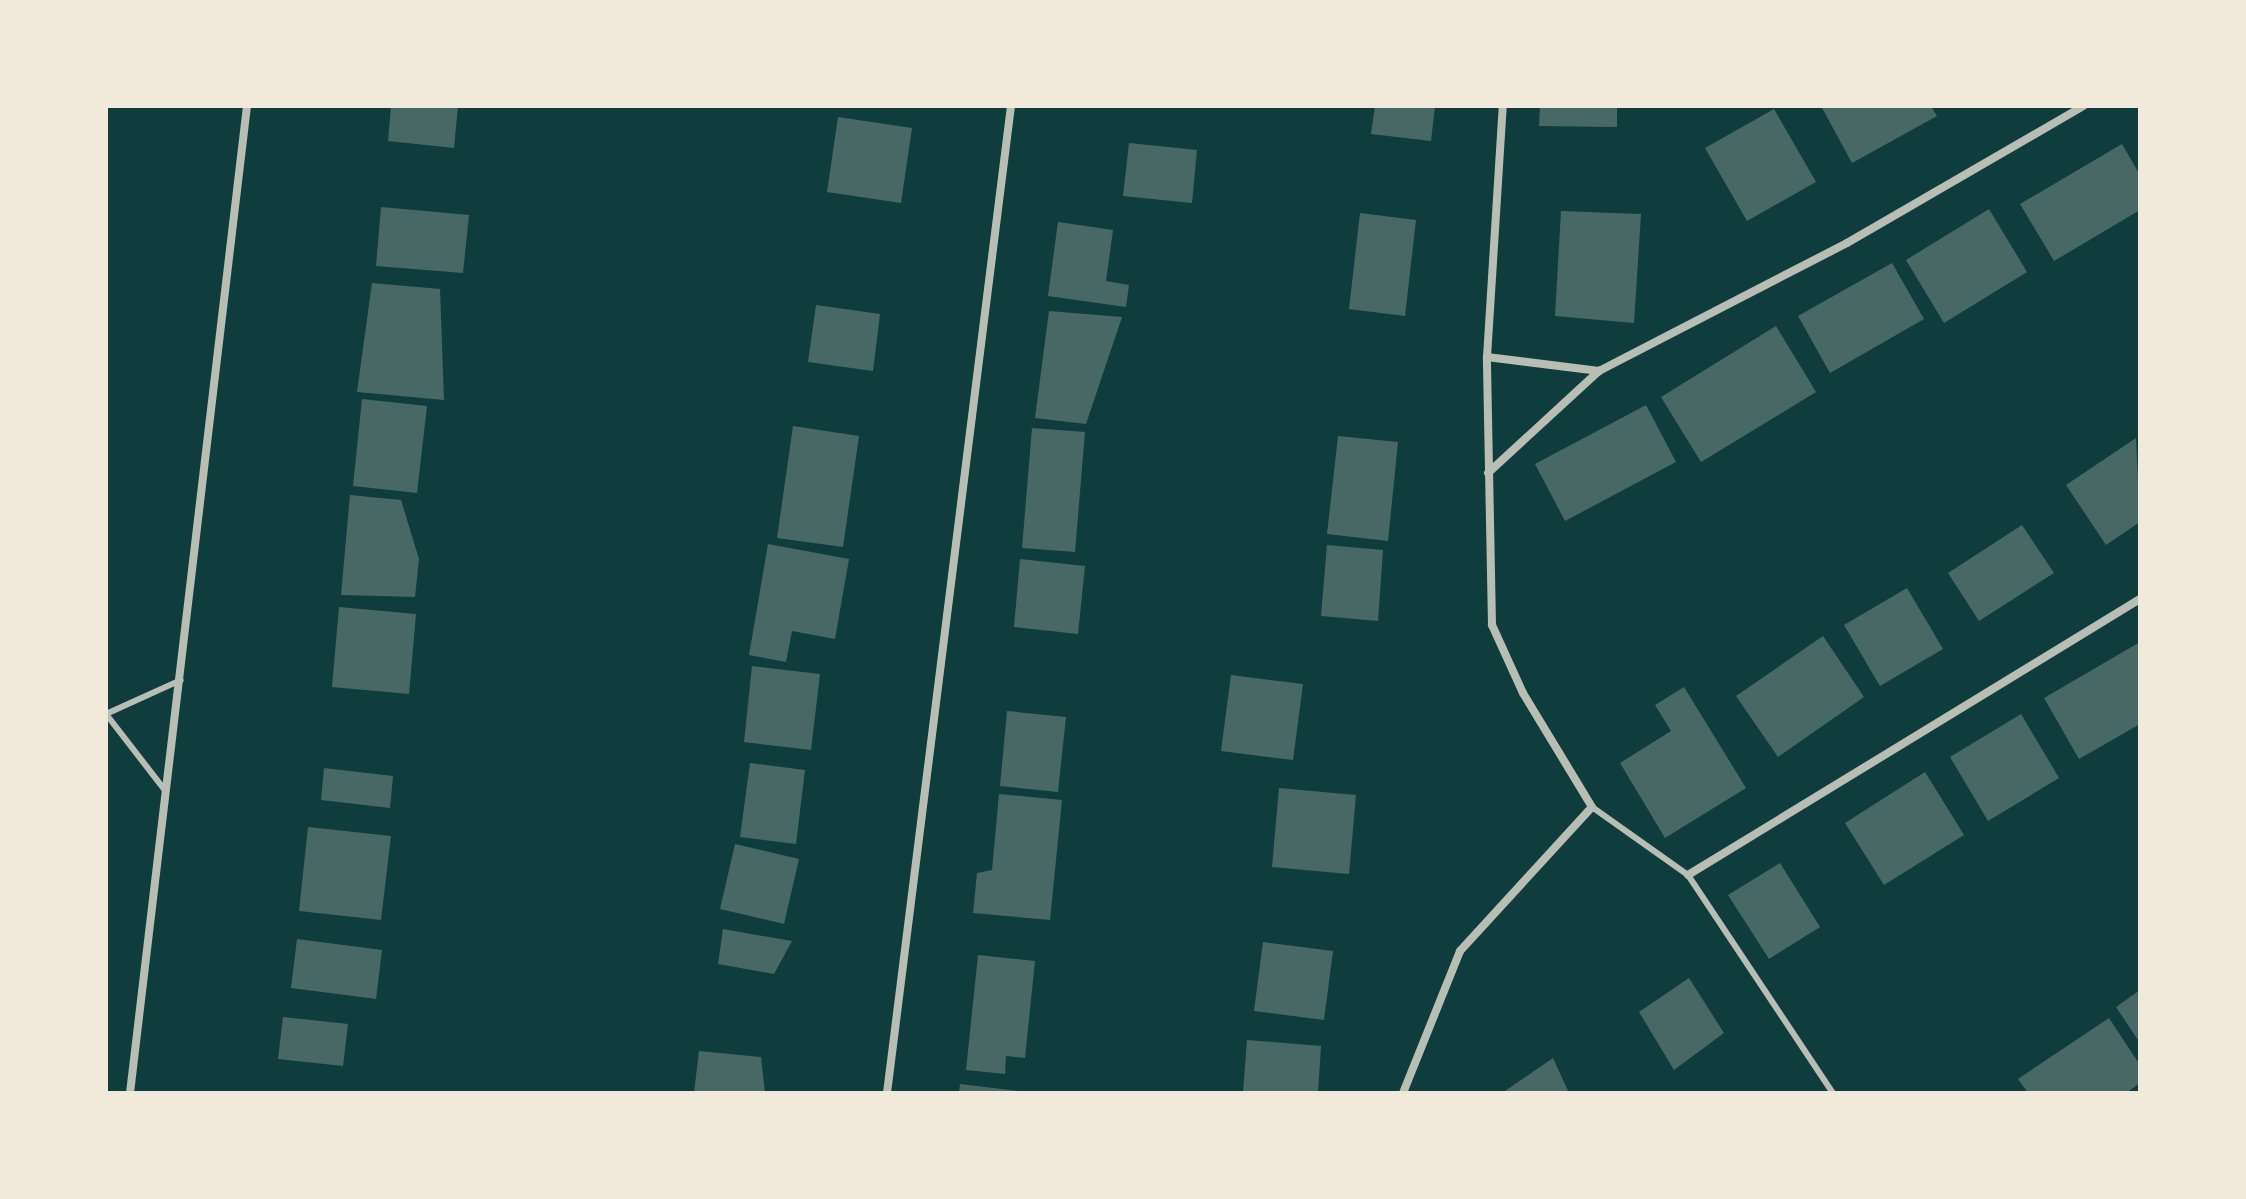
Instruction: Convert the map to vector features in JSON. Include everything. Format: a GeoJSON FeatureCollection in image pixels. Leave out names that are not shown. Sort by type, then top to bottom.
{"type":"FeatureCollection","features":[{"type":"Feature","properties":{"kind":"street"},"geometry":{"type":"LineString","coordinates":[[130,1093],[247,106]]}},
{"type":"Feature","properties":{"kind":"street"},"geometry":{"type":"LineString","coordinates":[[887,1093],[1011,106]]}},
{"type":"Feature","properties":{"kind":"street"},"geometry":{"type":"LineString","coordinates":[[1403,1093],[1460,951],[1592,807],[1523,693],[1492,625],[1487,357],[1503,106]]}},
{"type":"Feature","properties":{"kind":"street"},"geometry":{"type":"LineString","coordinates":[[1488,473],[1599,371],[1847,243],[2083,106]]}},
{"type":"Feature","properties":{"kind":"street"},"geometry":{"type":"LineString","coordinates":[[1487,357],[1599,371]]}},
{"type":"Feature","properties":{"kind":"street"},"geometry":{"type":"LineString","coordinates":[[1688,875],[2140,599]]}},
{"type":"Feature","properties":{"kind":"lane"},"geometry":{"type":"LineString","coordinates":[[164,789],[106,714],[181,680]]}},
{"type":"Feature","properties":{"kind":"lane"},"geometry":{"type":"LineString","coordinates":[[1592,807],[1688,875],[1833,1093]]}},
{"type":"Feature","properties":{"kind":"building"},"geometry":{"type":"Polygon","coordinates":[[[391,106],[458,106],[454,148],[388,141],[391,106]]]}},
{"type":"Feature","properties":{"kind":"building"},"geometry":{"type":"Polygon","coordinates":[[[1375,106],[1435,106],[1431,141],[1371,134],[1375,106]]]}},
{"type":"Feature","properties":{"kind":"building"},"geometry":{"type":"Polygon","coordinates":[[[1540,106],[1617,106],[1617,127],[1539,126],[1540,106]]]}},
{"type":"Feature","properties":{"kind":"building"},"geometry":{"type":"Polygon","coordinates":[[[1821,106],[1931,106],[1937,116],[1852,163],[1821,106]]]}},
{"type":"Feature","properties":{"kind":"building"},"geometry":{"type":"Polygon","coordinates":[[[1774,109],[1816,182],[1747,221],[1705,148],[1774,109]]]}},
{"type":"Feature","properties":{"kind":"building"},"geometry":{"type":"Polygon","coordinates":[[[838,117],[912,128],[901,203],[827,192],[838,117]]]}},
{"type":"Feature","properties":{"kind":"building"},"geometry":{"type":"Polygon","coordinates":[[[1129,143],[1197,150],[1192,203],[1123,196],[1129,143]]]}},
{"type":"Feature","properties":{"kind":"building"},"geometry":{"type":"Polygon","coordinates":[[[2122,144],[2140,175],[2140,210],[2054,261],[2020,204],[2122,144]]]}},
{"type":"Feature","properties":{"kind":"building"},"geometry":{"type":"Polygon","coordinates":[[[381,207],[469,215],[463,273],[376,266],[381,207]]]}},
{"type":"Feature","properties":{"kind":"building"},"geometry":{"type":"Polygon","coordinates":[[[1989,209],[2027,272],[1944,323],[1906,260],[1989,209]]]}},
{"type":"Feature","properties":{"kind":"building"},"geometry":{"type":"Polygon","coordinates":[[[1561,211],[1641,214],[1634,323],[1555,316],[1561,211]]]}},
{"type":"Feature","properties":{"kind":"building"},"geometry":{"type":"Polygon","coordinates":[[[1360,213],[1416,220],[1405,316],[1349,309],[1360,213]]]}},
{"type":"Feature","properties":{"kind":"building"},"geometry":{"type":"Polygon","coordinates":[[[1058,222],[1113,230],[1106,281],[1129,285],[1126,307],[1048,296],[1058,222]]]}},
{"type":"Feature","properties":{"kind":"building"},"geometry":{"type":"Polygon","coordinates":[[[1892,263],[1924,319],[1830,373],[1798,316],[1892,263]]]}},
{"type":"Feature","properties":{"kind":"building"},"geometry":{"type":"Polygon","coordinates":[[[372,283],[440,289],[444,400],[357,392],[372,283]]]}},
{"type":"Feature","properties":{"kind":"building"},"geometry":{"type":"Polygon","coordinates":[[[816,305],[880,314],[873,371],[808,362],[816,305]]]}},
{"type":"Feature","properties":{"kind":"building"},"geometry":{"type":"Polygon","coordinates":[[[1049,311],[1122,317],[1086,424],[1035,418],[1049,311]]]}},
{"type":"Feature","properties":{"kind":"building"},"geometry":{"type":"Polygon","coordinates":[[[1776,326],[1816,392],[1701,462],[1661,397],[1776,326]]]}},
{"type":"Feature","properties":{"kind":"building"},"geometry":{"type":"Polygon","coordinates":[[[362,399],[427,406],[417,493],[353,486],[362,399]]]}},
{"type":"Feature","properties":{"kind":"building"},"geometry":{"type":"Polygon","coordinates":[[[1646,405],[1676,462],[1565,521],[1535,464],[1646,405]]]}},
{"type":"Feature","properties":{"kind":"building"},"geometry":{"type":"Polygon","coordinates":[[[793,426],[859,436],[843,547],[777,538],[793,426]]]}},
{"type":"Feature","properties":{"kind":"building"},"geometry":{"type":"Polygon","coordinates":[[[1032,428],[1085,432],[1075,552],[1022,548],[1032,428]]]}},
{"type":"Feature","properties":{"kind":"building"},"geometry":{"type":"Polygon","coordinates":[[[1338,436],[1398,442],[1388,541],[1327,534],[1338,436]]]}},
{"type":"Feature","properties":{"kind":"building"},"geometry":{"type":"Polygon","coordinates":[[[2136,438],[2140,522],[2106,545],[2066,485],[2136,438]]]}},
{"type":"Feature","properties":{"kind":"building"},"geometry":{"type":"Polygon","coordinates":[[[350,495],[401,500],[419,559],[415,597],[341,595],[350,495]]]}},
{"type":"Feature","properties":{"kind":"building"},"geometry":{"type":"Polygon","coordinates":[[[2022,525],[2054,573],[1979,621],[1948,573],[2022,525]]]}},
{"type":"Feature","properties":{"kind":"building"},"geometry":{"type":"Polygon","coordinates":[[[768,544],[849,559],[835,639],[792,631],[786,662],[749,655],[768,544]]]}},
{"type":"Feature","properties":{"kind":"building"},"geometry":{"type":"Polygon","coordinates":[[[1327,545],[1383,550],[1378,621],[1321,616],[1327,545]]]}},
{"type":"Feature","properties":{"kind":"building"},"geometry":{"type":"Polygon","coordinates":[[[1020,559],[1085,566],[1078,634],[1014,627],[1020,559]]]}},
{"type":"Feature","properties":{"kind":"building"},"geometry":{"type":"Polygon","coordinates":[[[1907,588],[1943,649],[1880,686],[1844,625],[1907,588]]]}},
{"type":"Feature","properties":{"kind":"building"},"geometry":{"type":"Polygon","coordinates":[[[339,607],[416,614],[409,694],[332,687],[339,607]]]}},
{"type":"Feature","properties":{"kind":"building"},"geometry":{"type":"Polygon","coordinates":[[[1823,636],[1864,697],[1778,757],[1736,696],[1823,636]]]}},
{"type":"Feature","properties":{"kind":"building"},"geometry":{"type":"Polygon","coordinates":[[[2140,642],[2140,724],[2079,759],[2044,698],[2140,642]]]}},
{"type":"Feature","properties":{"kind":"building"},"geometry":{"type":"Polygon","coordinates":[[[752,666],[820,674],[811,750],[744,742],[752,666]]]}},
{"type":"Feature","properties":{"kind":"building"},"geometry":{"type":"Polygon","coordinates":[[[1231,675],[1303,684],[1293,760],[1221,751],[1231,675]]]}},
{"type":"Feature","properties":{"kind":"building"},"geometry":{"type":"Polygon","coordinates":[[[1684,687],[1746,788],[1665,838],[1620,763],[1671,731],[1655,705],[1684,687]]]}},
{"type":"Feature","properties":{"kind":"building"},"geometry":{"type":"Polygon","coordinates":[[[1007,711],[1066,717],[1058,792],[1000,786],[1007,711]]]}},
{"type":"Feature","properties":{"kind":"building"},"geometry":{"type":"Polygon","coordinates":[[[2021,714],[2059,778],[1988,821],[1950,757],[2021,714]]]}},
{"type":"Feature","properties":{"kind":"building"},"geometry":{"type":"Polygon","coordinates":[[[750,763],[805,770],[796,844],[740,837],[750,763]]]}},
{"type":"Feature","properties":{"kind":"building"},"geometry":{"type":"Polygon","coordinates":[[[324,768],[393,776],[390,808],[321,800],[324,768]]]}},
{"type":"Feature","properties":{"kind":"building"},"geometry":{"type":"Polygon","coordinates":[[[1925,772],[1964,835],[1884,885],[1845,823],[1925,772]]]}},
{"type":"Feature","properties":{"kind":"building"},"geometry":{"type":"Polygon","coordinates":[[[1279,788],[1356,795],[1349,874],[1272,867],[1279,788]]]}},
{"type":"Feature","properties":{"kind":"building"},"geometry":{"type":"Polygon","coordinates":[[[999,794],[1062,800],[1050,920],[973,913],[977,873],[992,870],[999,794]]]}},
{"type":"Feature","properties":{"kind":"building"},"geometry":{"type":"Polygon","coordinates":[[[308,827],[391,836],[381,920],[299,911],[308,827]]]}},
{"type":"Feature","properties":{"kind":"building"},"geometry":{"type":"Polygon","coordinates":[[[735,844],[799,859],[784,924],[720,909],[735,844]]]}},
{"type":"Feature","properties":{"kind":"building"},"geometry":{"type":"Polygon","coordinates":[[[1780,863],[1820,927],[1769,959],[1728,895],[1780,863]]]}},
{"type":"Feature","properties":{"kind":"building"},"geometry":{"type":"Polygon","coordinates":[[[723,929],[792,941],[774,974],[718,964],[723,929]]]}},
{"type":"Feature","properties":{"kind":"building"},"geometry":{"type":"Polygon","coordinates":[[[297,939],[382,950],[376,999],[291,988],[297,939]]]}},
{"type":"Feature","properties":{"kind":"building"},"geometry":{"type":"Polygon","coordinates":[[[1263,942],[1333,951],[1324,1020],[1254,1011],[1263,942]]]}},
{"type":"Feature","properties":{"kind":"building"},"geometry":{"type":"Polygon","coordinates":[[[978,955],[1035,961],[1025,1058],[1006,1056],[1005,1074],[966,1070],[978,955]]]}},
{"type":"Feature","properties":{"kind":"building"},"geometry":{"type":"Polygon","coordinates":[[[1689,978],[1724,1033],[1674,1070],[1639,1012],[1689,978]]]}},
{"type":"Feature","properties":{"kind":"building"},"geometry":{"type":"Polygon","coordinates":[[[2140,990],[2140,1043],[2116,1007],[2140,990]]]}},
{"type":"Feature","properties":{"kind":"building"},"geometry":{"type":"Polygon","coordinates":[[[283,1017],[348,1024],[343,1066],[278,1059],[283,1017]]]}},
{"type":"Feature","properties":{"kind":"building"},"geometry":{"type":"Polygon","coordinates":[[[2109,1018],[2140,1065],[2140,1083],[2126,1093],[2028,1093],[2018,1079],[2109,1018]]]}},
{"type":"Feature","properties":{"kind":"building"},"geometry":{"type":"Polygon","coordinates":[[[1247,1040],[1321,1046],[1318,1093],[1243,1093],[1247,1040]]]}},
{"type":"Feature","properties":{"kind":"building"},"geometry":{"type":"Polygon","coordinates":[[[699,1051],[761,1057],[765,1093],[694,1093],[699,1051]]]}},
{"type":"Feature","properties":{"kind":"building"},"geometry":{"type":"Polygon","coordinates":[[[1553,1058],[1569,1093],[1502,1093],[1553,1058]]]}},
{"type":"Feature","properties":{"kind":"building"},"geometry":{"type":"Polygon","coordinates":[[[960,1084],[1019,1091],[1019,1093],[959,1093],[960,1084]]]}}]}
